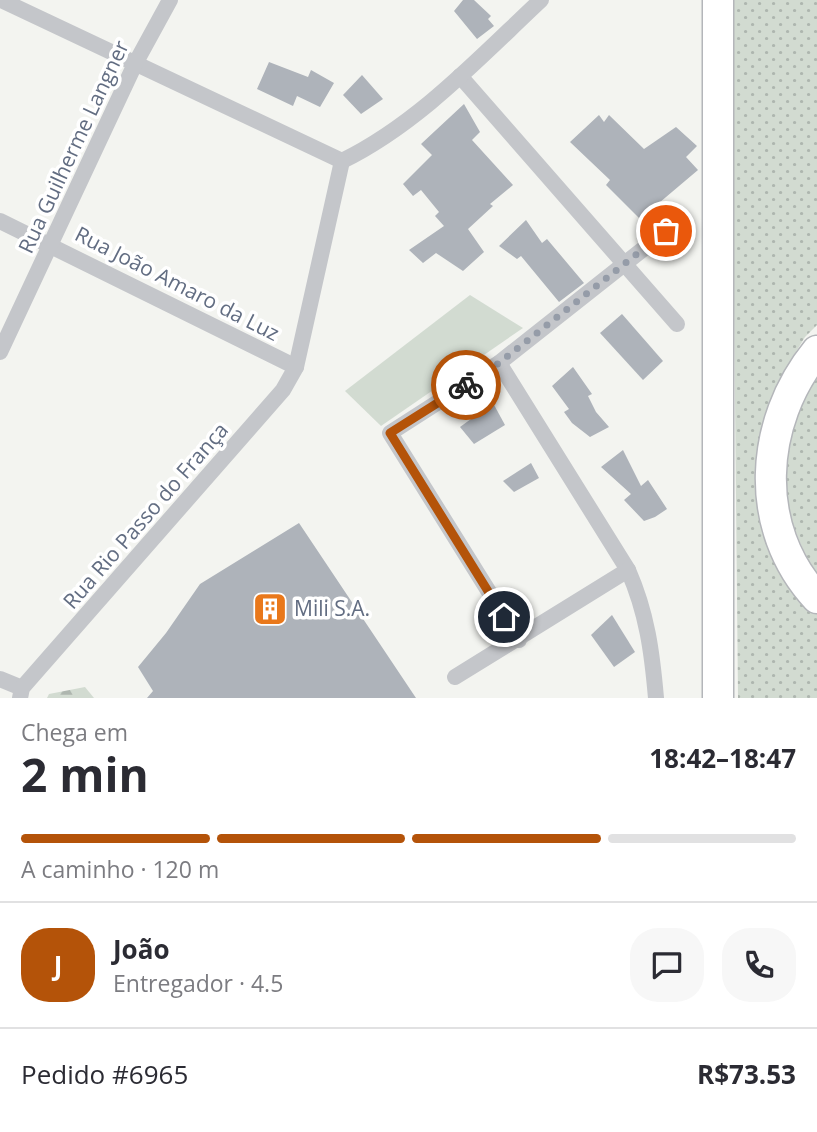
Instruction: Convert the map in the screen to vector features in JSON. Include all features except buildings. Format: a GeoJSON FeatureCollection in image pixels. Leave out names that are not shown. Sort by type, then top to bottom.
{"type":"FeatureCollection","features":[{"type":"Feature","properties":{"kind":"highway"},"geometry":{"type":"LineString","coordinates":[[718,0],[718,698]]}},
{"type":"Feature","properties":{"kind":"highway"},"geometry":{"type":"LineString","coordinates":[[817,351],[789,391],[781,412],[772,447],[770,480],[776,519],[788,556],[817,598]]}},
{"type":"Feature","properties":{"kind":"street"},"geometry":{"type":"LineString","coordinates":[[1,0],[342,161],[377,144],[460,76],[541,0]]}},
{"type":"Feature","properties":{"kind":"street","name":"Rua Guilherme Langner"},"geometry":{"type":"LineString","coordinates":[[0,352],[135,64],[170,0]]}},
{"type":"Feature","properties":{"kind":"street"},"geometry":{"type":"LineString","coordinates":[[460,76],[677,324]]}},
{"type":"Feature","properties":{"kind":"street","name":"Rua Rio Passo do França"},"geometry":{"type":"LineString","coordinates":[[21,693],[283,390],[296,367],[342,161]]}},
{"type":"Feature","properties":{"kind":"street","name":"Rua João Amaro da Luz"},"geometry":{"type":"LineString","coordinates":[[0,221],[296,367]]}},
{"type":"Feature","properties":{"kind":"street"},"geometry":{"type":"LineString","coordinates":[[519,640],[390,433],[499,363],[666,231]]}},
{"type":"Feature","properties":{"kind":"street"},"geometry":{"type":"LineString","coordinates":[[499,363],[628,570],[642,602],[652,639],[656,698]]}},
{"type":"Feature","properties":{"kind":"street"},"geometry":{"type":"LineString","coordinates":[[455,677],[519,640],[628,570]]}},
{"type":"Feature","properties":{"kind":"street"},"geometry":{"type":"LineString","coordinates":[[0,679],[21,693]]}},
{"type":"Feature","properties":{"kind":"green space"},"geometry":{"type":"Polygon","coordinates":[[[731,0],[817,0],[817,325],[805,337],[780,378],[765,413],[758,457],[817,610],[817,698],[738,698],[731,0]]]}},
{"type":"Feature","properties":{"kind":"green space"},"geometry":{"type":"Polygon","coordinates":[[[470,295],[523,328],[381,426],[345,391],[470,295]]]}},
{"type":"Feature","properties":{"kind":"green space"},"geometry":{"type":"Polygon","coordinates":[[[817,367],[817,577],[801,545],[790,512],[783,478],[783,460],[789,424],[817,367]]]}},
{"type":"Feature","properties":{"kind":"green space"},"geometry":{"type":"Polygon","coordinates":[[[85,687],[94,698],[47,698],[49,694],[85,687]]]}},
{"type":"Feature","properties":{"kind":"way so far"},"geometry":{"type":"LineString","coordinates":[[466,385],[499,363],[666,231]]}},
{"type":"Feature","properties":{"kind":"place","name":"Mili S.A."},"geometry":{"type":"Point","coordinates":[270,609]}},
{"type":"Feature","properties":{"kind":"route"},"geometry":{"type":"LineString","coordinates":[[466,385],[390,433],[504,617]]}}]}
